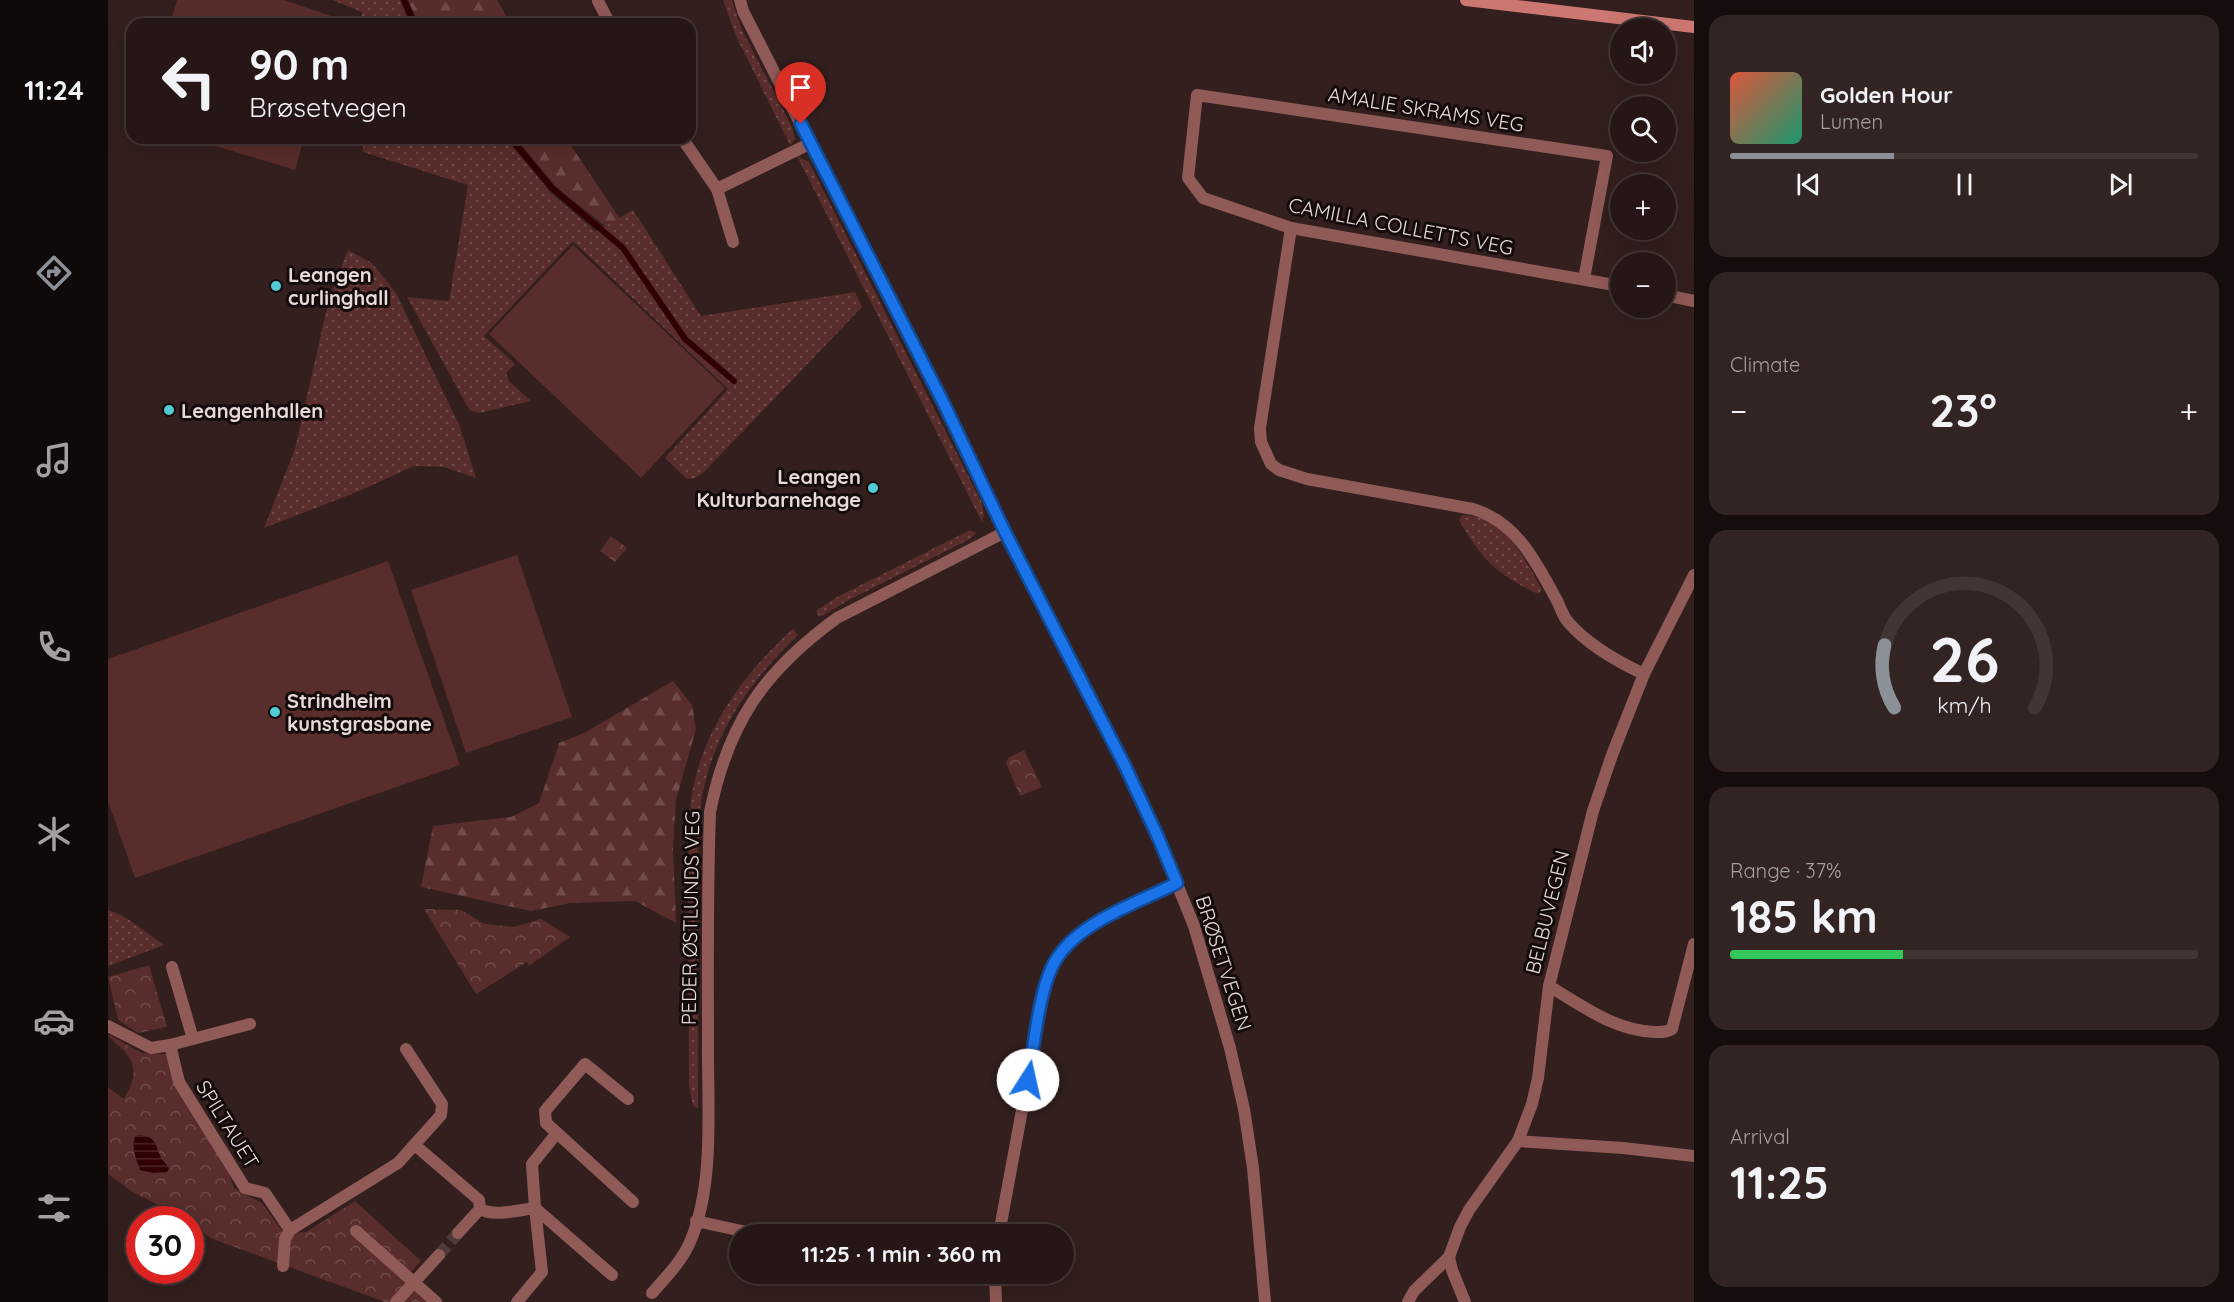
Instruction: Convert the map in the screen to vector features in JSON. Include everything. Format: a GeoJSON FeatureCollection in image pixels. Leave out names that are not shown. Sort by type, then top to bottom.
{"type":"FeatureCollection","features":[{"type":"Feature","properties":{"kind":"street","name":"BRØSETVEGEN"},"geometry":{"type":"LineString","coordinates":[[740,0],[743,11],[944,404],[1005,532],[1132,780],[1177,883],[1194,926],[1214,991],[1244,1109],[1253,1168],[1265,1302]]}},
{"type":"Feature","properties":{"kind":"street"},"geometry":{"type":"LineString","coordinates":[[1466,0],[1694,27]]}},
{"type":"Feature","properties":{"kind":"street"},"geometry":{"type":"LineString","coordinates":[[598,1],[607,18]]}},
{"type":"Feature","properties":{"kind":"street","name":"AMALIE SKRAMS VEG"},"geometry":{"type":"LineString","coordinates":[[1188,178],[1197,94],[1607,156],[1584,279]]}},
{"type":"Feature","properties":{"kind":"street"},"geometry":{"type":"LineString","coordinates":[[717,189],[811,143]]}},
{"type":"Feature","properties":{"kind":"street"},"geometry":{"type":"LineString","coordinates":[[686,144],[717,189],[733,242]]}},
{"type":"Feature","properties":{"kind":"street","name":"CAMILLA COLLETTS VEG"},"geometry":{"type":"LineString","coordinates":[[1188,178],[1203,198],[1291,228],[1610,284]]}},
{"type":"Feature","properties":{"kind":"street"},"geometry":{"type":"LineString","coordinates":[[1291,228],[1260,428],[1260,442],[1271,464],[1279,470],[1307,479],[1473,508],[1498,519],[1513,531],[1524,545],[1566,619],[1588,643],[1644,674]]}},
{"type":"Feature","properties":{"kind":"street"},"geometry":{"type":"LineString","coordinates":[[1676,298],[1694,301]]}},
{"type":"Feature","properties":{"kind":"street","name":"PEDER ØSTLUNDS VEG"},"geometry":{"type":"LineString","coordinates":[[652,1293],[673,1269],[690,1242],[701,1205],[706,1173],[710,812],[717,775],[737,726],[762,687],[783,663],[837,618],[1005,532]]}},
{"type":"Feature","properties":{"kind":"street","name":"BELBUVEGEN"},"geometry":{"type":"LineString","coordinates":[[1408,1302],[1414,1291],[1449,1257],[1469,1210],[1518,1141],[1532,1104],[1538,1078],[1549,986],[1593,811],[1644,674],[1694,574]]}},
{"type":"Feature","properties":{"kind":"street"},"geometry":{"type":"LineString","coordinates":[[1001,1224],[1044,995],[1052,967],[1062,950],[1094,924],[1177,883]]}},
{"type":"Feature","properties":{"kind":"street"},"geometry":{"type":"LineString","coordinates":[[1549,986],[1593,1013],[1617,1024],[1638,1031],[1665,1033],[1671,1029],[1694,944]]}},
{"type":"Feature","properties":{"kind":"street"},"geometry":{"type":"LineString","coordinates":[[172,968],[193,1039]]}},
{"type":"Feature","properties":{"kind":"street"},"geometry":{"type":"LineString","coordinates":[[108,1026],[151,1048],[250,1024]]}},
{"type":"Feature","properties":{"kind":"street","name":"SPILTAUET"},"geometry":{"type":"LineString","coordinates":[[170,1045],[179,1083],[245,1188],[265,1193],[290,1230]]}},
{"type":"Feature","properties":{"kind":"street"},"geometry":{"type":"LineString","coordinates":[[283,1266],[285,1239],[290,1230],[392,1167],[416,1146],[441,1115],[442,1104],[406,1049]]}},
{"type":"Feature","properties":{"kind":"street"},"geometry":{"type":"LineString","coordinates":[[628,1099],[585,1064],[545,1111],[546,1123],[633,1202]]}},
{"type":"Feature","properties":{"kind":"street"},"geometry":{"type":"LineString","coordinates":[[517,1302],[542,1272],[532,1164],[557,1133]]}},
{"type":"Feature","properties":{"kind":"street"},"geometry":{"type":"LineString","coordinates":[[1518,1141],[1623,1148],[1694,1156]]}},
{"type":"Feature","properties":{"kind":"street"},"geometry":{"type":"LineString","coordinates":[[416,1146],[479,1200],[480,1209],[458,1233]]}},
{"type":"Feature","properties":{"kind":"street"},"geometry":{"type":"LineString","coordinates":[[480,1209],[485,1212],[494,1212],[535,1208],[612,1275]]}},
{"type":"Feature","properties":{"kind":"street"},"geometry":{"type":"LineString","coordinates":[[696,1221],[729,1228]]}},
{"type":"Feature","properties":{"kind":"street"},"geometry":{"type":"LineString","coordinates":[[356,1231],[436,1302]]}},
{"type":"Feature","properties":{"kind":"street"},"geometry":{"type":"LineString","coordinates":[[396,1302],[439,1255]]}},
{"type":"Feature","properties":{"kind":"street"},"geometry":{"type":"LineString","coordinates":[[1449,1257],[1465,1302]]}},
{"type":"Feature","properties":{"kind":"street"},"geometry":{"type":"LineString","coordinates":[[995,1284],[996,1302]]}},
{"type":"Feature","properties":{"kind":"green space"},"geometry":{"type":"Polygon","coordinates":[[[177,0],[284,0],[337,18],[172,18],[177,0]]]}},
{"type":"Feature","properties":{"kind":"green space"},"geometry":{"type":"Polygon","coordinates":[[[332,0],[400,0],[408,18],[361,18],[362,12],[332,0]]]}},
{"type":"Feature","properties":{"kind":"green space"},"geometry":{"type":"Polygon","coordinates":[[[408,0],[497,0],[508,18],[416,18],[408,0]]]}},
{"type":"Feature","properties":{"kind":"green space"},"geometry":{"type":"Polygon","coordinates":[[[723,0],[732,0],[742,30],[792,127],[795,139],[790,145],[736,36],[723,0]]]}},
{"type":"Feature","properties":{"kind":"green space"},"geometry":{"type":"Polygon","coordinates":[[[209,144],[302,144],[295,170],[209,144]]]}},
{"type":"Feature","properties":{"kind":"green space"},"geometry":{"type":"Polygon","coordinates":[[[363,144],[511,144],[550,192],[595,231],[633,210],[701,316],[855,292],[862,307],[704,472],[695,478],[687,479],[665,458],[728,389],[574,242],[484,336],[515,364],[506,373],[509,381],[531,401],[479,413],[470,410],[407,297],[449,301],[468,185],[363,152],[363,144]]]}},
{"type":"Feature","properties":{"kind":"green space"},"geometry":{"type":"Polygon","coordinates":[[[521,144],[570,144],[620,219],[605,226],[555,186],[521,144]]]}},
{"type":"Feature","properties":{"kind":"green space"},"geometry":{"type":"Polygon","coordinates":[[[797,156],[809,162],[982,503],[984,515],[982,522],[797,156]]]}},
{"type":"Feature","properties":{"kind":"green space"},"geometry":{"type":"Polygon","coordinates":[[[573,245],[725,388],[641,478],[489,334],[573,245]]]}},
{"type":"Feature","properties":{"kind":"green space"},"geometry":{"type":"Polygon","coordinates":[[[348,250],[372,263],[396,293],[460,427],[476,478],[444,467],[414,466],[357,492],[264,528],[295,449],[329,299],[348,250]]]}},
{"type":"Feature","properties":{"kind":"green space"},"geometry":{"type":"Polygon","coordinates":[[[1462,515],[1490,522],[1501,530],[1520,552],[1542,590],[1538,594],[1500,572],[1491,564],[1475,546],[1459,520],[1462,515]]]}},
{"type":"Feature","properties":{"kind":"green space"},"geometry":{"type":"Polygon","coordinates":[[[970,530],[976,533],[970,539],[822,616],[817,615],[817,610],[837,597],[970,530]]]}},
{"type":"Feature","properties":{"kind":"green space"},"geometry":{"type":"Polygon","coordinates":[[[611,536],[627,548],[615,562],[600,551],[611,536]]]}},
{"type":"Feature","properties":{"kind":"green space"},"geometry":{"type":"Polygon","coordinates":[[[517,555],[572,717],[466,753],[411,590],[517,555]]]}},
{"type":"Feature","properties":{"kind":"green space","name":"Strindheim kunstgrasbane"},"geometry":{"type":"Polygon","coordinates":[[[388,561],[460,765],[135,878],[108,801],[108,659],[388,561]]]}},
{"type":"Feature","properties":{"kind":"green space"},"geometry":{"type":"Polygon","coordinates":[[[793,629],[798,635],[762,673],[733,715],[721,737],[704,786],[698,854],[698,1108],[693,1106],[689,1085],[688,820],[693,788],[708,742],[730,701],[759,663],[793,629]]]}},
{"type":"Feature","properties":{"kind":"green space"},"geometry":{"type":"Polygon","coordinates":[[[673,681],[692,705],[696,729],[676,800],[673,849],[676,923],[635,901],[570,903],[531,911],[421,887],[433,826],[511,817],[539,803],[559,743],[584,733],[673,681]]]}},
{"type":"Feature","properties":{"kind":"green space"},"geometry":{"type":"Polygon","coordinates":[[[1024,750],[1042,787],[1020,796],[1006,763],[1008,758],[1024,750]]]}},
{"type":"Feature","properties":{"kind":"green space"},"geometry":{"type":"Polygon","coordinates":[[[424,909],[461,910],[484,924],[514,927],[541,919],[570,937],[529,966],[527,962],[476,994],[424,909]]]}},
{"type":"Feature","properties":{"kind":"green space"},"geometry":{"type":"Polygon","coordinates":[[[108,910],[130,921],[164,945],[108,966],[108,910]]]}},
{"type":"Feature","properties":{"kind":"green space"},"geometry":{"type":"Polygon","coordinates":[[[149,965],[167,1027],[138,1033],[118,1020],[108,977],[149,965]]]}},
{"type":"Feature","properties":{"kind":"green space"},"geometry":{"type":"Polygon","coordinates":[[[108,1034],[142,1053],[167,1054],[224,1159],[234,1188],[262,1203],[284,1233],[306,1232],[355,1201],[421,1261],[410,1273],[443,1302],[385,1302],[210,1238],[204,1233],[204,1206],[161,1206],[134,1193],[108,1174],[108,1087],[124,1099],[133,1075],[129,1057],[108,1034]]]}},
{"type":"Feature","properties":{"kind":"shaded area"},"geometry":{"type":"Polygon","coordinates":[[[140,1135],[154,1141],[161,1158],[169,1168],[167,1172],[153,1173],[140,1170],[134,1153],[134,1144],[135,1136],[140,1135]]]}},
{"type":"Feature","properties":{"kind":"waterway"},"geometry":{"type":"LineString","coordinates":[[404,0],[412,18]]}},
{"type":"Feature","properties":{"kind":"waterway"},"geometry":{"type":"LineString","coordinates":[[515,144],[552,188],[623,248],[685,339],[734,381]]}},
{"type":"Feature","properties":{"kind":"tunnel"},"geometry":{"type":"LineString","coordinates":[[439,1255],[458,1233]]}},
{"type":"Feature","properties":{"kind":"place","name":"Leangen curlinghall"},"geometry":{"type":"Point","coordinates":[276,286]}},
{"type":"Feature","properties":{"kind":"place","name":"Leangenhallen"},"geometry":{"type":"Point","coordinates":[169,410]}},
{"type":"Feature","properties":{"kind":"place","name":"Leangen Kulturbarnehage"},"geometry":{"type":"Point","coordinates":[873,488]}},
{"type":"Feature","properties":{"kind":"place","name":"Strindheim kunstgrasbane"},"geometry":{"type":"Point","coordinates":[275,712]}},
{"type":"Feature","properties":{"kind":"route"},"geometry":{"type":"LineString","coordinates":[[801,124],[1125,766],[1177,883],[1094,924],[1062,950],[1045,986],[1028,1080]]}}]}
